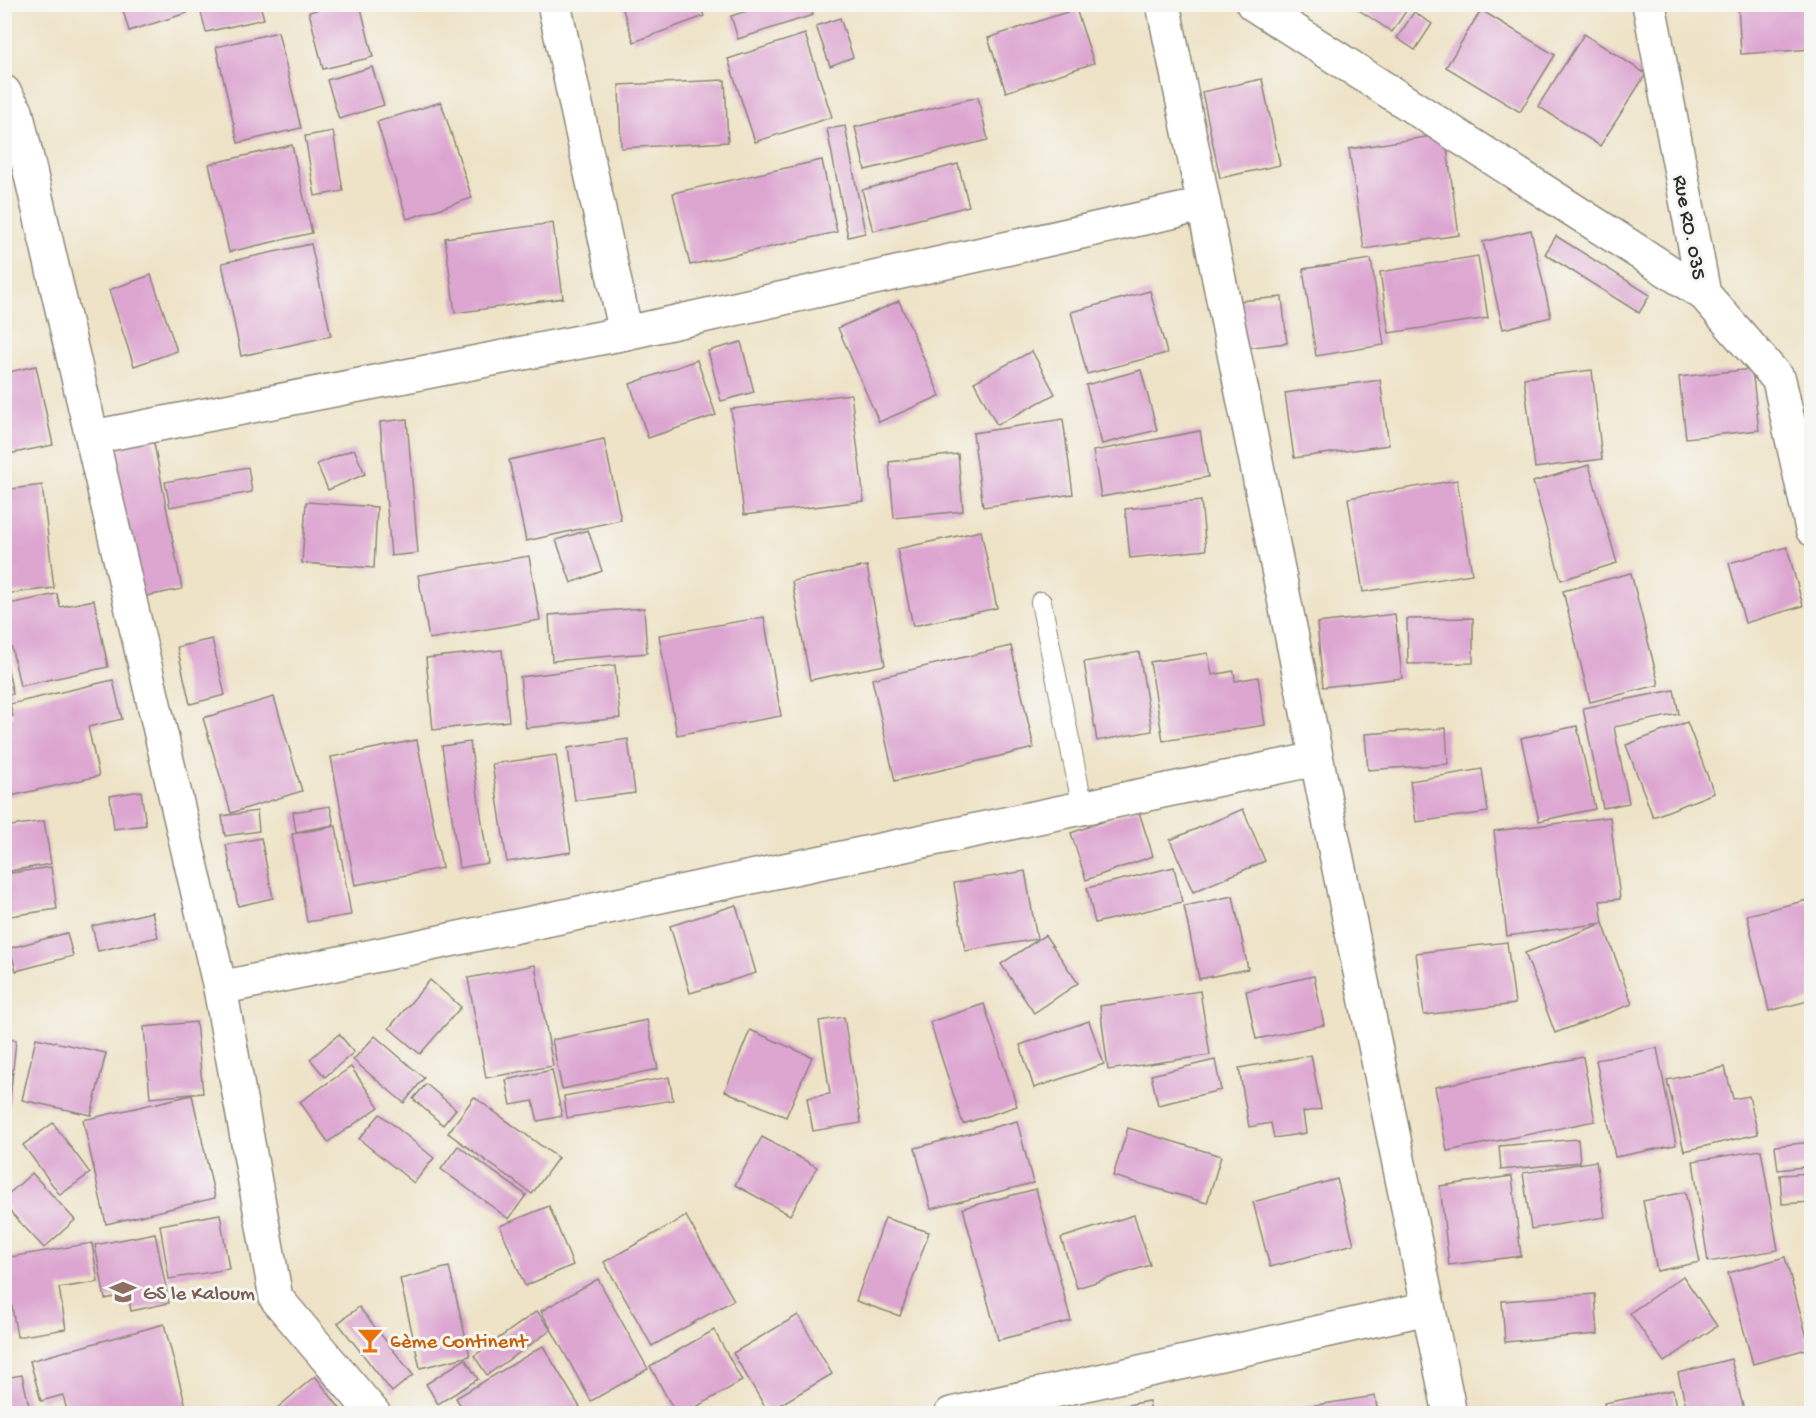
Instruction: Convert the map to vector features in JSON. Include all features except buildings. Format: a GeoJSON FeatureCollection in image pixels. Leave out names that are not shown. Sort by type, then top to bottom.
{"type":"FeatureCollection","features":[{"type":"Feature","properties":{"kind":"street"},"geometry":{"type":"LineString","coordinates":[[554,4],[626,333]]}},
{"type":"Feature","properties":{"kind":"street"},"geometry":{"type":"LineString","coordinates":[[1163,4],[1450,1413]]}},
{"type":"Feature","properties":{"kind":"street"},"geometry":{"type":"LineString","coordinates":[[1252,4],[1704,294]]}},
{"type":"Feature","properties":{"kind":"street","name":"Rue RO. 035"},"geometry":{"type":"LineString","coordinates":[[1649,4],[1704,294],[1779,380],[1812,529]]}},
{"type":"Feature","properties":{"kind":"street"},"geometry":{"type":"LineString","coordinates":[[4,92],[16,111],[220,988],[276,1298],[374,1413]]}},
{"type":"Feature","properties":{"kind":"street"},"geometry":{"type":"LineString","coordinates":[[93,437],[626,333],[1203,205]]}},
{"type":"Feature","properties":{"kind":"street"},"geometry":{"type":"LineString","coordinates":[[220,988],[1316,759]]}},
{"type":"Feature","properties":{"kind":"street"},"geometry":{"type":"LineString","coordinates":[[951,1413],[1428,1308]]}},
{"type":"Feature","properties":{"kind":"lane"},"geometry":{"type":"LineString","coordinates":[[1041,602],[1083,808]]}},
{"type":"Feature","properties":{"kind":"place","name":"GS le Kaloum"},"geometry":{"type":"Point","coordinates":[123,1292]}},
{"type":"Feature","properties":{"kind":"place","name":"6ème Continent"},"geometry":{"type":"Point","coordinates":[370,1340]}}]}
